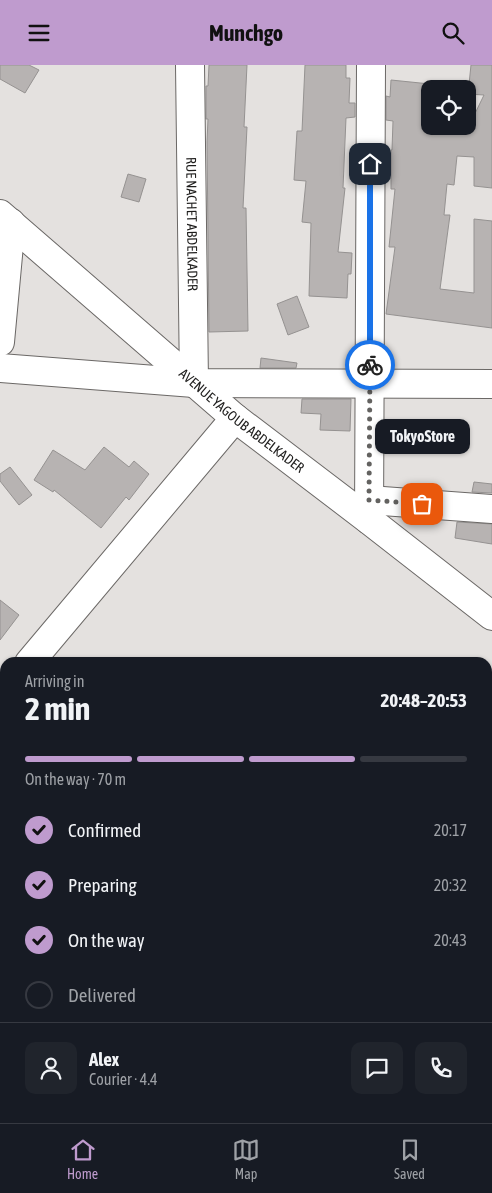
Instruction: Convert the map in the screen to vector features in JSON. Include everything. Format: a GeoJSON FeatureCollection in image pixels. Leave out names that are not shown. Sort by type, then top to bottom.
{"type":"FeatureCollection","features":[{"type":"Feature","properties":{"kind":"street","name":"RUE NACHET ABDELKADER"},"geometry":{"type":"LineString","coordinates":[[190,65],[194,383]]}},
{"type":"Feature","properties":{"kind":"street"},"geometry":{"type":"LineString","coordinates":[[370,65],[369,510],[492,509]]}},
{"type":"Feature","properties":{"kind":"street","name":"AVENUE YAGOUB ABDELKADER"},"geometry":{"type":"LineString","coordinates":[[5,219],[235,418],[369,510],[492,615]]}},
{"type":"Feature","properties":{"kind":"street"},"geometry":{"type":"LineString","coordinates":[[0,342],[5,219]]}},
{"type":"Feature","properties":{"kind":"street"},"geometry":{"type":"LineString","coordinates":[[0,368],[194,383],[492,384]]}},
{"type":"Feature","properties":{"kind":"street"},"geometry":{"type":"LineString","coordinates":[[34,657],[235,418]]}},
{"type":"Feature","properties":{"kind":"building"},"geometry":{"type":"Polygon","coordinates":[[[0,65],[29,65],[39,70],[25,93],[0,79],[0,65]]]}},
{"type":"Feature","properties":{"kind":"building"},"geometry":{"type":"Polygon","coordinates":[[[209,65],[247,65],[244,127],[247,127],[243,208],[246,208],[248,331],[209,332],[208,119],[206,119],[206,86],[208,86],[209,65]]]}},
{"type":"Feature","properties":{"kind":"building"},"geometry":{"type":"Polygon","coordinates":[[[305,65],[346,65],[346,78],[350,78],[349,103],[355,103],[355,117],[346,118],[343,188],[345,188],[338,252],[352,253],[351,274],[348,274],[347,298],[309,296],[311,223],[302,222],[306,181],[294,180],[297,131],[302,131],[305,65]]]}},
{"type":"Feature","properties":{"kind":"building"},"geometry":{"type":"Polygon","coordinates":[[[471,65],[492,65],[492,188],[474,186],[474,157],[457,156],[454,185],[447,184],[444,215],[450,215],[440,289],[474,293],[474,219],[492,221],[492,328],[386,314],[395,247],[389,247],[395,189],[391,189],[393,121],[386,120],[386,96],[390,97],[391,80],[421,83],[421,135],[476,135],[476,111],[484,95],[476,94],[476,80],[469,80],[471,65]]]}},
{"type":"Feature","properties":{"kind":"building"},"geometry":{"type":"Polygon","coordinates":[[[128,174],[146,179],[139,202],[121,197],[128,174]]]}},
{"type":"Feature","properties":{"kind":"building"},"geometry":{"type":"Polygon","coordinates":[[[297,296],[309,327],[288,335],[277,304],[297,296]]]}},
{"type":"Feature","properties":{"kind":"building"},"geometry":{"type":"Polygon","coordinates":[[[261,358],[297,363],[296,368],[260,368],[261,358]]]}},
{"type":"Feature","properties":{"kind":"building"},"geometry":{"type":"Polygon","coordinates":[[[302,399],[351,399],[350,431],[320,430],[321,414],[301,413],[302,399]]]}},
{"type":"Feature","properties":{"kind":"building"},"geometry":{"type":"Polygon","coordinates":[[[104,447],[129,467],[134,461],[149,474],[129,500],[126,497],[101,528],[54,490],[53,492],[34,480],[53,450],[85,470],[104,447]]]}},
{"type":"Feature","properties":{"kind":"building"},"geometry":{"type":"Polygon","coordinates":[[[10,467],[32,495],[19,505],[0,481],[0,474],[10,467]]]}},
{"type":"Feature","properties":{"kind":"building"},"geometry":{"type":"Polygon","coordinates":[[[474,482],[492,484],[492,493],[472,492],[474,482]]]}},
{"type":"Feature","properties":{"kind":"building"},"geometry":{"type":"Polygon","coordinates":[[[457,522],[492,524],[492,544],[455,538],[457,522]]]}},
{"type":"Feature","properties":{"kind":"building"},"geometry":{"type":"Polygon","coordinates":[[[0,600],[19,615],[0,640],[0,600]]]}},
{"type":"Feature","properties":{"kind":"way so far"},"geometry":{"type":"LineString","coordinates":[[370,365],[369,500],[422,504]]}},
{"type":"Feature","properties":{"kind":"place","name":"TokyoStore"},"geometry":{"type":"Point","coordinates":[422,504]}},
{"type":"Feature","properties":{"kind":"route"},"geometry":{"type":"LineString","coordinates":[[370,164],[370,365]]}}]}
